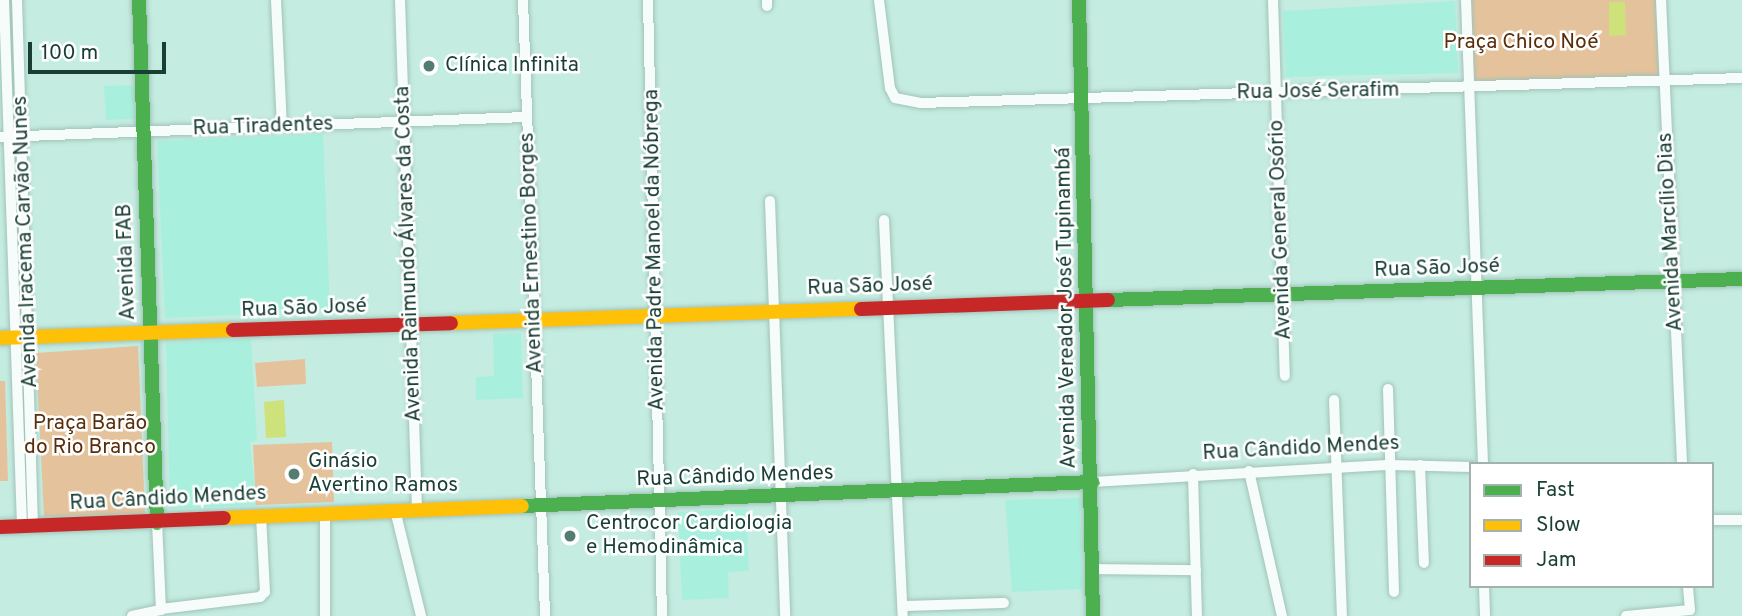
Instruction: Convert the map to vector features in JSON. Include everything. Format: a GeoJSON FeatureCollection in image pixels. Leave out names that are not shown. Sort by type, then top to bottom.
{"type":"FeatureCollection","features":[{"type":"Feature","properties":{"kind":"street","name":"Avenida Iracema Carvão Nunes"},"geometry":{"type":"LineString","coordinates":[[4,0],[4,137],[23,338]]}},
{"type":"Feature","properties":{"kind":"street","name":"Avenida Iracema Carvão Nunes"},"geometry":{"type":"LineString","coordinates":[[18,0],[28,526]]}},
{"type":"Feature","properties":{"kind":"street","name":"Avenida FAB"},"geometry":{"type":"LineString","coordinates":[[139,0],[157,523]]}},
{"type":"Feature","properties":{"kind":"street"},"geometry":{"type":"LineString","coordinates":[[276,0],[282,126]]}},
{"type":"Feature","properties":{"kind":"street","name":"Avenida Raimundo Álvares da Costa"},"geometry":{"type":"LineString","coordinates":[[400,0],[417,509]]}},
{"type":"Feature","properties":{"kind":"street","name":"Avenida Ernestino Borges"},"geometry":{"type":"LineString","coordinates":[[523,0],[544,507],[545,616]]}},
{"type":"Feature","properties":{"kind":"street","name":"Avenida Padre Manoel da Nóbrega"},"geometry":{"type":"LineString","coordinates":[[648,0],[658,317],[662,616]]}},
{"type":"Feature","properties":{"kind":"street","name":"Rua José Serafim"},"geometry":{"type":"LineString","coordinates":[[879,0],[885,71],[895,98],[920,103],[1742,78]]}},
{"type":"Feature","properties":{"kind":"street","name":"Avenida Vereador José Tupinambá"},"geometry":{"type":"LineString","coordinates":[[1079,0],[1089,301],[1093,616]]}},
{"type":"Feature","properties":{"kind":"street","name":"Avenida General Osório"},"geometry":{"type":"LineString","coordinates":[[1273,0],[1285,376]]}},
{"type":"Feature","properties":{"kind":"street"},"geometry":{"type":"LineString","coordinates":[[1466,0],[1483,462]]}},
{"type":"Feature","properties":{"kind":"street","name":"Avenida Marcílio Dias"},"geometry":{"type":"LineString","coordinates":[[1661,0],[1682,462]]}},
{"type":"Feature","properties":{"kind":"street","name":"Rua Tiradentes"},"geometry":{"type":"LineString","coordinates":[[4,137],[526,117]]}},
{"type":"Feature","properties":{"kind":"street"},"geometry":{"type":"LineString","coordinates":[[770,201],[785,616]]}},
{"type":"Feature","properties":{"kind":"street"},"geometry":{"type":"LineString","coordinates":[[884,220],[903,611],[1004,603]]}},
{"type":"Feature","properties":{"kind":"street","name":"Rua São José"},"geometry":{"type":"LineString","coordinates":[[0,338],[151,335],[1742,279]]}},
{"type":"Feature","properties":{"kind":"street"},"geometry":{"type":"LineString","coordinates":[[1388,389],[1394,592]]}},
{"type":"Feature","properties":{"kind":"street"},"geometry":{"type":"LineString","coordinates":[[1334,400],[1342,616]]}},
{"type":"Feature","properties":{"kind":"street","name":"Rua Cândido Mendes"},"geometry":{"type":"LineString","coordinates":[[0,527],[157,523],[325,512],[544,507],[660,499],[782,503],[1249,471],[1391,465],[1469,467]]}},
{"type":"Feature","properties":{"kind":"street"},"geometry":{"type":"LineString","coordinates":[[1420,465],[1424,563]]}},
{"type":"Feature","properties":{"kind":"street"},"geometry":{"type":"LineString","coordinates":[[1249,471],[1282,616]]}},
{"type":"Feature","properties":{"kind":"street"},"geometry":{"type":"LineString","coordinates":[[1193,474],[1197,616]]}},
{"type":"Feature","properties":{"kind":"street"},"geometry":{"type":"LineString","coordinates":[[395,510],[421,616]]}},
{"type":"Feature","properties":{"kind":"street"},"geometry":{"type":"LineString","coordinates":[[325,512],[325,616]]}},
{"type":"Feature","properties":{"kind":"street"},"geometry":{"type":"LineString","coordinates":[[132,616],[260,597],[265,592],[261,516]]}},
{"type":"Feature","properties":{"kind":"street"},"geometry":{"type":"LineString","coordinates":[[1714,520],[1742,520]]}},
{"type":"Feature","properties":{"kind":"street"},"geometry":{"type":"LineString","coordinates":[[157,523],[168,611]]}},
{"type":"Feature","properties":{"kind":"street"},"geometry":{"type":"LineString","coordinates":[[1093,569],[1196,570]]}},
{"type":"Feature","properties":{"kind":"street"},"geometry":{"type":"LineString","coordinates":[[1484,588],[1485,616]]}},
{"type":"Feature","properties":{"kind":"street"},"geometry":{"type":"LineString","coordinates":[[1626,616],[1690,610],[1688,588]]}},
{"type":"Feature","properties":{"kind":"shaded area"},"geometry":{"type":"Polygon","coordinates":[[[1455,1],[1458,73],[1286,77],[1283,11],[1455,1]]]}},
{"type":"Feature","properties":{"kind":"shaded area"},"geometry":{"type":"Polygon","coordinates":[[[1609,2],[1625,2],[1626,35],[1609,36],[1609,2]]]}},
{"type":"Feature","properties":{"kind":"shaded area"},"geometry":{"type":"Polygon","coordinates":[[[133,85],[135,119],[106,120],[104,86],[133,85]]]}},
{"type":"Feature","properties":{"kind":"shaded area"},"geometry":{"type":"Polygon","coordinates":[[[323,134],[330,311],[165,318],[157,141],[323,134]]]}},
{"type":"Feature","properties":{"kind":"shaded area"},"geometry":{"type":"Polygon","coordinates":[[[521,333],[523,398],[476,400],[476,377],[494,376],[493,334],[521,333]]]}},
{"type":"Feature","properties":{"kind":"shaded area"},"geometry":{"type":"Polygon","coordinates":[[[251,339],[257,440],[250,442],[257,505],[170,509],[166,343],[251,339]]]}},
{"type":"Feature","properties":{"kind":"shaded area"},"geometry":{"type":"Polygon","coordinates":[[[284,400],[286,437],[266,438],[264,402],[284,400]]]}},
{"type":"Feature","properties":{"kind":"shaded area"},"geometry":{"type":"Polygon","coordinates":[[[1080,498],[1082,589],[1012,592],[1005,500],[1080,498]]]}},
{"type":"Feature","properties":{"kind":"shaded area"},"geometry":{"type":"Polygon","coordinates":[[[746,509],[749,571],[728,572],[729,598],[682,600],[678,512],[746,509]]]}},
{"type":"Feature","properties":{"kind":"green space","name":"Praça Chico Noé"},"geometry":{"type":"Polygon","coordinates":[[[1466,0],[1665,0],[1669,83],[1469,88],[1466,0]]]}},
{"type":"Feature","properties":{"kind":"green space","name":"Praça Barão do Rio Branco"},"geometry":{"type":"Polygon","coordinates":[[[138,346],[145,514],[44,517],[36,353],[138,346]]]}},
{"type":"Feature","properties":{"kind":"green space"},"geometry":{"type":"Polygon","coordinates":[[[305,359],[306,384],[257,387],[255,363],[305,359]]]}},
{"type":"Feature","properties":{"kind":"green space"},"geometry":{"type":"Polygon","coordinates":[[[0,381],[5,381],[8,481],[0,481],[0,381]]]}},
{"type":"Feature","properties":{"kind":"green space","name":"Ginásio Avertino Ramos"},"geometry":{"type":"Polygon","coordinates":[[[332,442],[334,502],[256,505],[253,445],[332,442]]]}},
{"type":"Feature","properties":{"kind":"traffic: fast"},"geometry":{"type":"LineString","coordinates":[[139,0],[157,523]]}},
{"type":"Feature","properties":{"kind":"traffic: fast"},"geometry":{"type":"LineString","coordinates":[[1079,0],[1093,616]]}},
{"type":"Feature","properties":{"kind":"traffic: fast"},"geometry":{"type":"LineString","coordinates":[[1108,300],[1742,279]]}},
{"type":"Feature","properties":{"kind":"traffic: fast"},"geometry":{"type":"LineString","coordinates":[[522,506],[1092,482]]}},
{"type":"Feature","properties":{"kind":"traffic: slow"},"geometry":{"type":"LineString","coordinates":[[451,323],[861,309]]}},
{"type":"Feature","properties":{"kind":"traffic: slow"},"geometry":{"type":"LineString","coordinates":[[0,338],[233,330]]}},
{"type":"Feature","properties":{"kind":"traffic: slow"},"geometry":{"type":"LineString","coordinates":[[224,518],[522,506]]}},
{"type":"Feature","properties":{"kind":"traffic: jam"},"geometry":{"type":"LineString","coordinates":[[861,309],[1108,300]]}},
{"type":"Feature","properties":{"kind":"traffic: jam"},"geometry":{"type":"LineString","coordinates":[[233,330],[451,323]]}},
{"type":"Feature","properties":{"kind":"traffic: jam"},"geometry":{"type":"LineString","coordinates":[[0,527],[224,518]]}},
{"type":"Feature","properties":{"kind":"place","name":"Clínica Infinita"},"geometry":{"type":"Point","coordinates":[429,66]}},
{"type":"Feature","properties":{"kind":"place","name":"Ginásio Avertino Ramos"},"geometry":{"type":"Point","coordinates":[294,474]}},
{"type":"Feature","properties":{"kind":"place","name":"Centrocor Cardiologia e Hemodinâmica"},"geometry":{"type":"Point","coordinates":[570,536]}}]}
